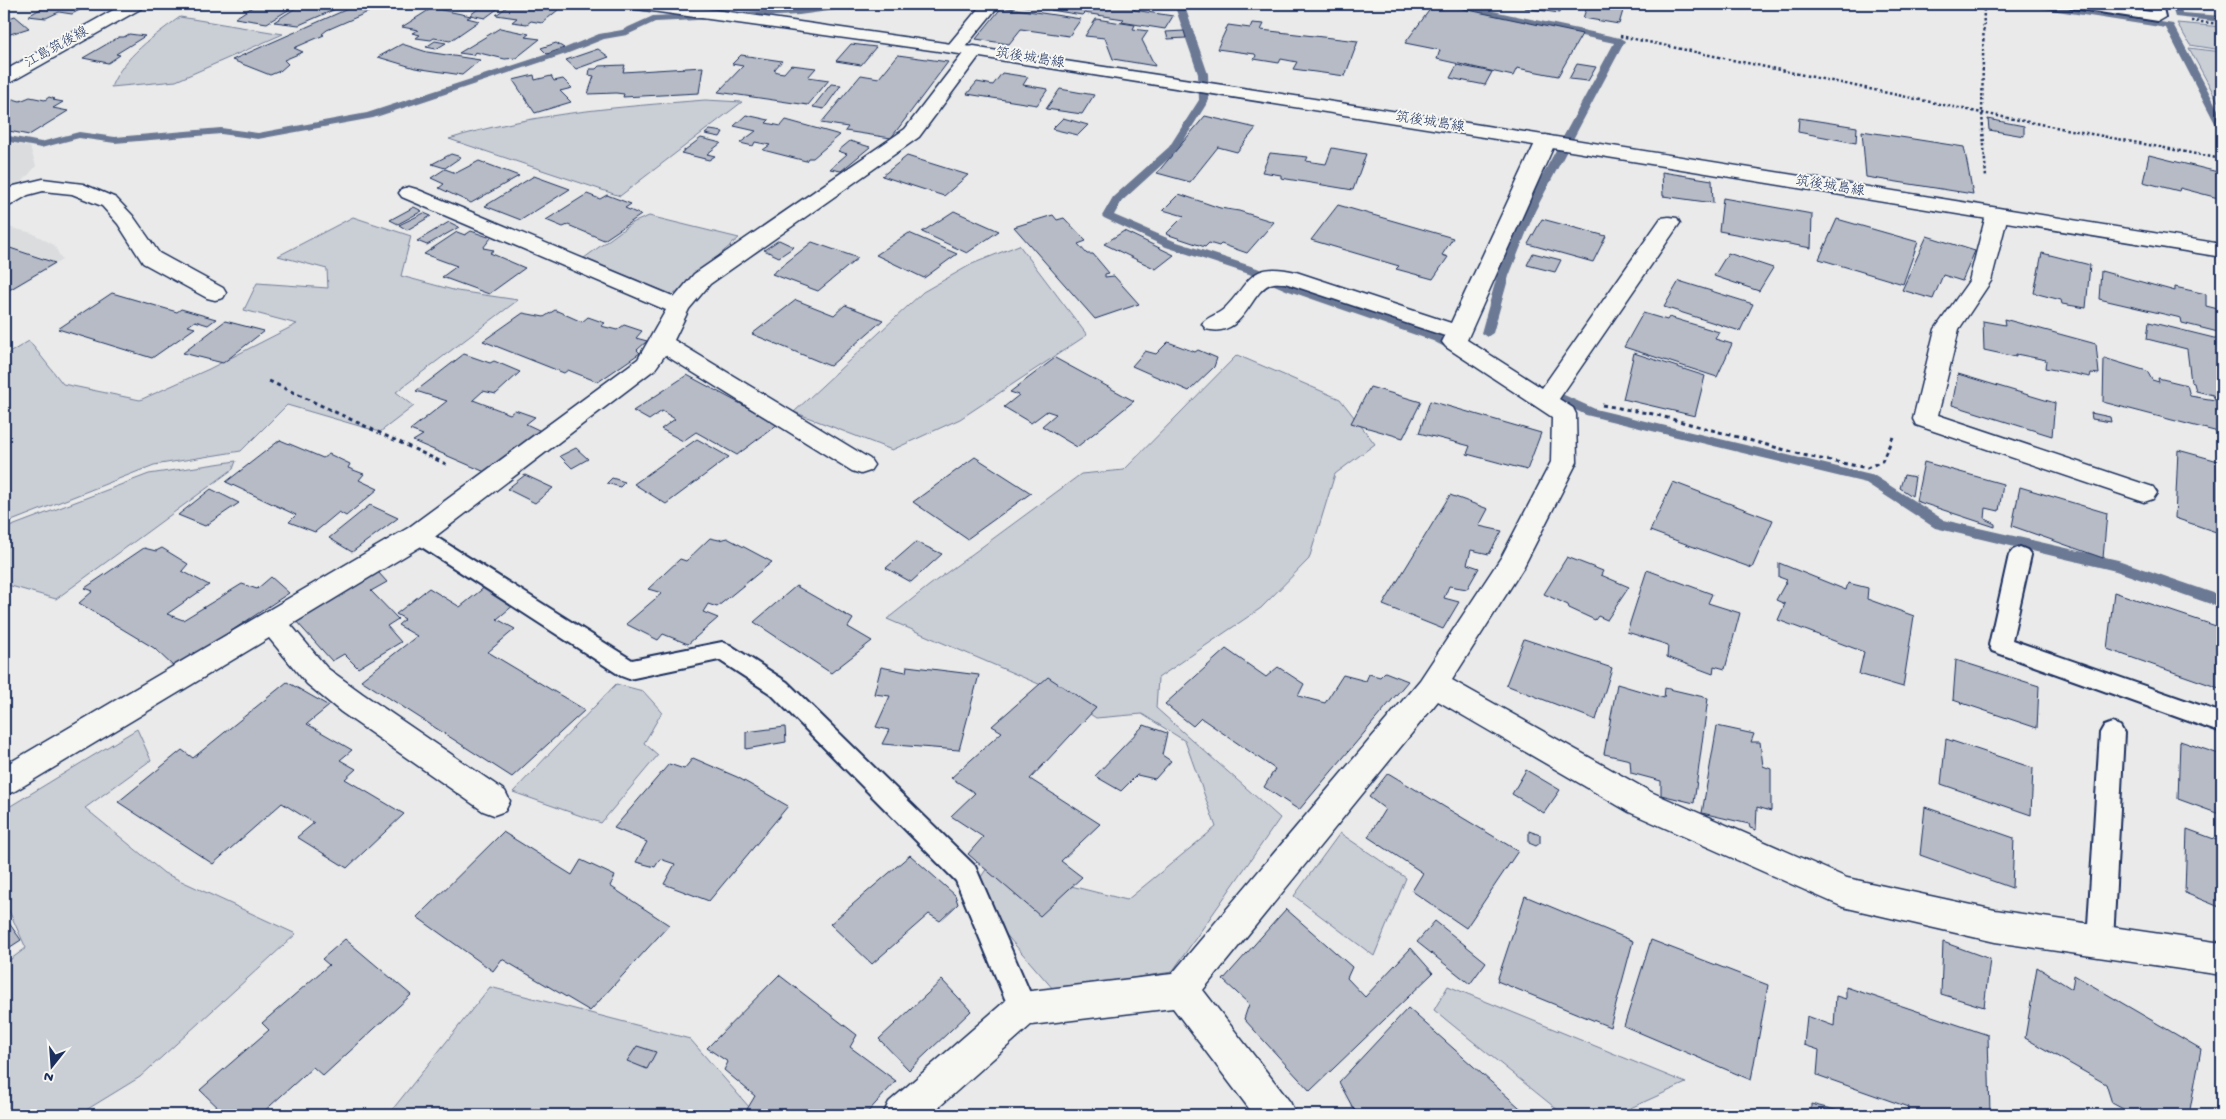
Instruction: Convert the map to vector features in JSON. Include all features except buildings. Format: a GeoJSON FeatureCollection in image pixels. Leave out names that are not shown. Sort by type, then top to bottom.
{"type":"FeatureCollection","features":[{"type":"Feature","properties":{"kind":"street","name":"江島筑後線"},"geometry":{"type":"LineString","coordinates":[[4,78],[136,4]]}},
{"type":"Feature","properties":{"kind":"street","name":"筑後城島線"},"geometry":{"type":"LineString","coordinates":[[637,4],[964,49],[2222,251]]}},
{"type":"Feature","properties":{"kind":"street"},"geometry":{"type":"LineString","coordinates":[[4,782],[418,534],[647,364],[679,308],[702,279],[912,133],[991,4]]}},
{"type":"Feature","properties":{"kind":"street"},"geometry":{"type":"LineString","coordinates":[[902,1115],[1023,1009],[1181,990],[1433,684],[1513,562],[1564,462],[1564,414],[1454,342],[1546,141]]}},
{"type":"Feature","properties":{"kind":"street"},"geometry":{"type":"LineString","coordinates":[[4,201],[20,190],[42,184],[76,188],[109,202],[126,220],[151,258],[215,293]]}},
{"type":"Feature","properties":{"kind":"street"},"geometry":{"type":"LineString","coordinates":[[409,193],[679,308]]}},
{"type":"Feature","properties":{"kind":"street"},"geometry":{"type":"LineString","coordinates":[[1992,214],[1980,281],[1947,329],[1925,419],[2144,493]]}},
{"type":"Feature","properties":{"kind":"street"},"geometry":{"type":"LineString","coordinates":[[1548,404],[1669,223]]}},
{"type":"Feature","properties":{"kind":"street"},"geometry":{"type":"LineString","coordinates":[[1214,324],[1231,315],[1256,282],[1272,275],[1288,277],[1458,333]]}},
{"type":"Feature","properties":{"kind":"street"},"geometry":{"type":"LineString","coordinates":[[661,342],[861,465]]}},
{"type":"Feature","properties":{"kind":"street"},"geometry":{"type":"LineString","coordinates":[[272,622],[317,676],[352,703],[494,800]]}},
{"type":"Feature","properties":{"kind":"street"},"geometry":{"type":"LineString","coordinates":[[1433,684],[1640,802],[1843,892],[1995,926],[2222,959]]}},
{"type":"Feature","properties":{"kind":"street"},"geometry":{"type":"LineString","coordinates":[[1181,990],[1277,1115]]}},
{"type":"Feature","properties":{"kind":"lane"},"geometry":{"type":"LineString","coordinates":[[2073,4],[2158,17],[2156,4]]}},
{"type":"Feature","properties":{"kind":"lane"},"geometry":{"type":"LineString","coordinates":[[418,534],[629,670],[722,651],[779,688],[966,874],[1023,1009]]}},
{"type":"Feature","properties":{"kind":"lane"},"geometry":{"type":"LineString","coordinates":[[2020,555],[2000,645],[2222,723]]}},
{"type":"Feature","properties":{"kind":"lane"},"geometry":{"type":"LineString","coordinates":[[2100,941],[2112,733]]}},
{"type":"Feature","properties":{"kind":"path"},"geometry":{"type":"LineString","coordinates":[[1984,4],[1982,113],[1992,214]]}},
{"type":"Feature","properties":{"kind":"path"},"geometry":{"type":"LineString","coordinates":[[1620,36],[1982,113],[2222,159]]}},
{"type":"Feature","properties":{"kind":"path"},"geometry":{"type":"LineString","coordinates":[[269,381],[487,483]]}},
{"type":"Feature","properties":{"kind":"path"},"geometry":{"type":"LineString","coordinates":[[1548,404],[1584,402],[1653,414],[1811,457],[1867,468],[1882,461],[1897,429],[1925,419]]}},
{"type":"Feature","properties":{"kind":"shaded area"},"geometry":{"type":"Polygon","coordinates":[[[180,17],[283,34],[176,81],[111,87],[132,56],[150,39],[180,17]]]}},
{"type":"Feature","properties":{"kind":"shaded area"},"geometry":{"type":"Polygon","coordinates":[[[2177,23],[2222,27],[2222,50],[2190,45],[2177,23]]]}},
{"type":"Feature","properties":{"kind":"shaded area"},"geometry":{"type":"Polygon","coordinates":[[[2189,48],[2222,52],[2222,109],[2189,48]]]}},
{"type":"Feature","properties":{"kind":"shaded area"},"geometry":{"type":"Polygon","coordinates":[[[705,100],[742,102],[620,196],[449,139],[512,123],[576,112],[705,100]]]}},
{"type":"Feature","properties":{"kind":"shaded area"},"geometry":{"type":"Polygon","coordinates":[[[4,142],[30,147],[36,166],[24,180],[4,192],[4,142]]]}},
{"type":"Feature","properties":{"kind":"shaded area"},"geometry":{"type":"Polygon","coordinates":[[[649,216],[739,238],[673,295],[584,258],[632,223],[649,216]]]}},
{"type":"Feature","properties":{"kind":"shaded area"},"geometry":{"type":"Polygon","coordinates":[[[353,217],[411,236],[401,276],[457,291],[518,300],[396,392],[414,406],[380,432],[287,405],[241,451],[154,465],[4,524],[4,356],[29,341],[63,384],[140,400],[209,369],[297,324],[244,310],[257,283],[328,288],[327,269],[278,256],[353,217]]]}},
{"type":"Feature","properties":{"kind":"shaded area"},"geometry":{"type":"Polygon","coordinates":[[[4,226],[32,233],[54,245],[62,260],[4,294],[4,226]]]}},
{"type":"Feature","properties":{"kind":"shaded area"},"geometry":{"type":"Polygon","coordinates":[[[1019,245],[1087,335],[960,419],[892,450],[794,412],[923,292],[972,264],[1019,245]]]}},
{"type":"Feature","properties":{"kind":"shaded area"},"geometry":{"type":"Polygon","coordinates":[[[1237,355],[1340,399],[1375,444],[1335,474],[1309,559],[1261,608],[1158,678],[1156,708],[1280,818],[1172,972],[1054,990],[970,893],[998,852],[1047,880],[1127,900],[1216,827],[1185,741],[1142,714],[1096,718],[1055,691],[887,619],[1081,474],[1124,470],[1237,355]]]}},
{"type":"Feature","properties":{"kind":"shaded area"},"geometry":{"type":"Polygon","coordinates":[[[236,461],[233,469],[56,599],[4,584],[4,529],[149,474],[236,461]]]}},
{"type":"Feature","properties":{"kind":"shaded area"},"geometry":{"type":"Polygon","coordinates":[[[616,684],[643,691],[662,712],[644,743],[658,755],[601,823],[513,792],[616,684]]]}},
{"type":"Feature","properties":{"kind":"shaded area"},"geometry":{"type":"Polygon","coordinates":[[[137,729],[151,760],[85,808],[164,873],[296,934],[140,1077],[78,1115],[4,1115],[4,964],[26,948],[4,900],[4,810],[137,729]]]}},
{"type":"Feature","properties":{"kind":"shaded area"},"geometry":{"type":"Polygon","coordinates":[[[1340,833],[1406,878],[1374,956],[1294,896],[1340,833]]]}},
{"type":"Feature","properties":{"kind":"shaded area"},"geometry":{"type":"Polygon","coordinates":[[[1448,986],[1686,1083],[1615,1115],[1564,1115],[1434,1010],[1448,986]]]}},
{"type":"Feature","properties":{"kind":"shaded area"},"geometry":{"type":"Polygon","coordinates":[[[490,987],[690,1039],[756,1115],[388,1115],[490,987]]]}},
{"type":"Feature","properties":{"kind":"waterway"},"geometry":{"type":"LineString","coordinates":[[4,138],[41,145],[79,135],[115,140],[221,131],[258,136],[369,116],[563,52],[602,36],[624,33],[653,19],[799,12],[858,4]]}},
{"type":"Feature","properties":{"kind":"waterway"},"geometry":{"type":"LineString","coordinates":[[1179,4],[1203,74],[1204,100],[1173,149],[1117,199],[1108,216],[1170,244],[1253,271],[1290,287],[1438,338],[1461,350]]}},
{"type":"Feature","properties":{"kind":"waterway"},"geometry":{"type":"LineString","coordinates":[[1448,4],[1620,41],[1529,211],[1503,276],[1487,333]]}},
{"type":"Feature","properties":{"kind":"waterway"},"geometry":{"type":"LineString","coordinates":[[2032,4],[2170,26],[2222,127]]}},
{"type":"Feature","properties":{"kind":"waterway"},"geometry":{"type":"LineString","coordinates":[[2102,4],[2129,8]]}},
{"type":"Feature","properties":{"kind":"waterway"},"geometry":{"type":"LineString","coordinates":[[2176,4],[2178,15],[2222,19]]}},
{"type":"Feature","properties":{"kind":"waterway"},"geometry":{"type":"LineString","coordinates":[[1542,389],[1591,412],[1870,479],[1940,524],[2118,566],[2222,602]]}}]}
